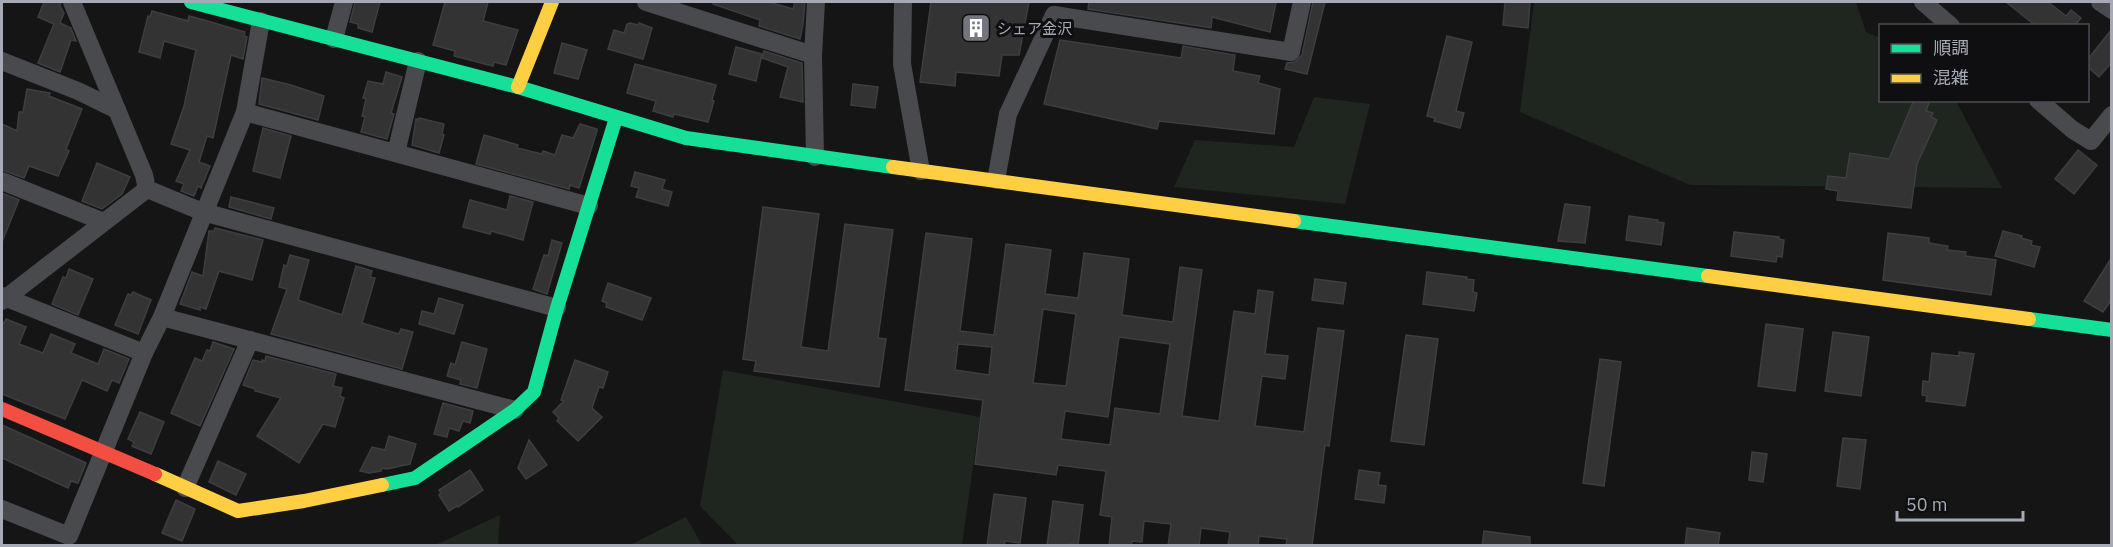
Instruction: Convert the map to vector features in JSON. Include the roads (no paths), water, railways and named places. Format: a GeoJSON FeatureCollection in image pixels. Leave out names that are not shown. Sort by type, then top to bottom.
{"type":"FeatureCollection","features":[{"type":"Feature","properties":{"kind":"street"},"geometry":{"type":"LineString","coordinates":[[72,2],[144,175],[147,189]]}},
{"type":"Feature","properties":{"kind":"street"},"geometry":{"type":"LineString","coordinates":[[190,2],[518,87],[686,138],[2112,330]]}},
{"type":"Feature","properties":{"kind":"street"},"geometry":{"type":"LineString","coordinates":[[334,39],[344,2]]}},
{"type":"Feature","properties":{"kind":"street"},"geometry":{"type":"LineString","coordinates":[[518,87],[552,2]]}},
{"type":"Feature","properties":{"kind":"street"},"geometry":{"type":"LineString","coordinates":[[815,157],[813,55],[816,2]]}},
{"type":"Feature","properties":{"kind":"street"},"geometry":{"type":"LineString","coordinates":[[903,2],[902,64],[921,171]]}},
{"type":"Feature","properties":{"kind":"street"},"geometry":{"type":"LineString","coordinates":[[996,180],[1008,114],[1054,15],[1292,52],[1302,2]]}},
{"type":"Feature","properties":{"kind":"street"},"geometry":{"type":"LineString","coordinates":[[1923,2],[1949,24]]}},
{"type":"Feature","properties":{"kind":"street"},"geometry":{"type":"LineString","coordinates":[[2100,2],[2112,10]]}},
{"type":"Feature","properties":{"kind":"street"},"geometry":{"type":"LineString","coordinates":[[653,3],[813,55]]}},
{"type":"Feature","properties":{"kind":"street"},"geometry":{"type":"LineString","coordinates":[[2,509],[69,536],[144,352],[162,316],[244,112],[261,21]]}},
{"type":"Feature","properties":{"kind":"street"},"geometry":{"type":"LineString","coordinates":[[2,61],[117,110]]}},
{"type":"Feature","properties":{"kind":"street"},"geometry":{"type":"LineString","coordinates":[[396,153],[418,61]]}},
{"type":"Feature","properties":{"kind":"street"},"geometry":{"type":"LineString","coordinates":[[2040,102],[2073,130],[2091,141],[2112,116]]}},
{"type":"Feature","properties":{"kind":"street"},"geometry":{"type":"LineString","coordinates":[[244,112],[589,206]]}},
{"type":"Feature","properties":{"kind":"street"},"geometry":{"type":"LineString","coordinates":[[2,409],[105,451],[238,511],[304,501],[415,478],[514,410],[534,392],[557,308],[616,118]]}},
{"type":"Feature","properties":{"kind":"street"},"geometry":{"type":"LineString","coordinates":[[2,181],[104,222]]}},
{"type":"Feature","properties":{"kind":"street"},"geometry":{"type":"LineString","coordinates":[[147,189],[203,213],[557,308]]}},
{"type":"Feature","properties":{"kind":"street"},"geometry":{"type":"LineString","coordinates":[[3,298],[147,189]]}},
{"type":"Feature","properties":{"kind":"street"},"geometry":{"type":"LineString","coordinates":[[3,298],[144,352]]}},
{"type":"Feature","properties":{"kind":"street"},"geometry":{"type":"LineString","coordinates":[[162,316],[514,410]]}},
{"type":"Feature","properties":{"kind":"street"},"geometry":{"type":"LineString","coordinates":[[185,488],[250,340]]}},
{"type":"Feature","properties":{"kind":"place","name":"シェア金沢"},"geometry":{"type":"Point","coordinates":[976,28]}}]}
